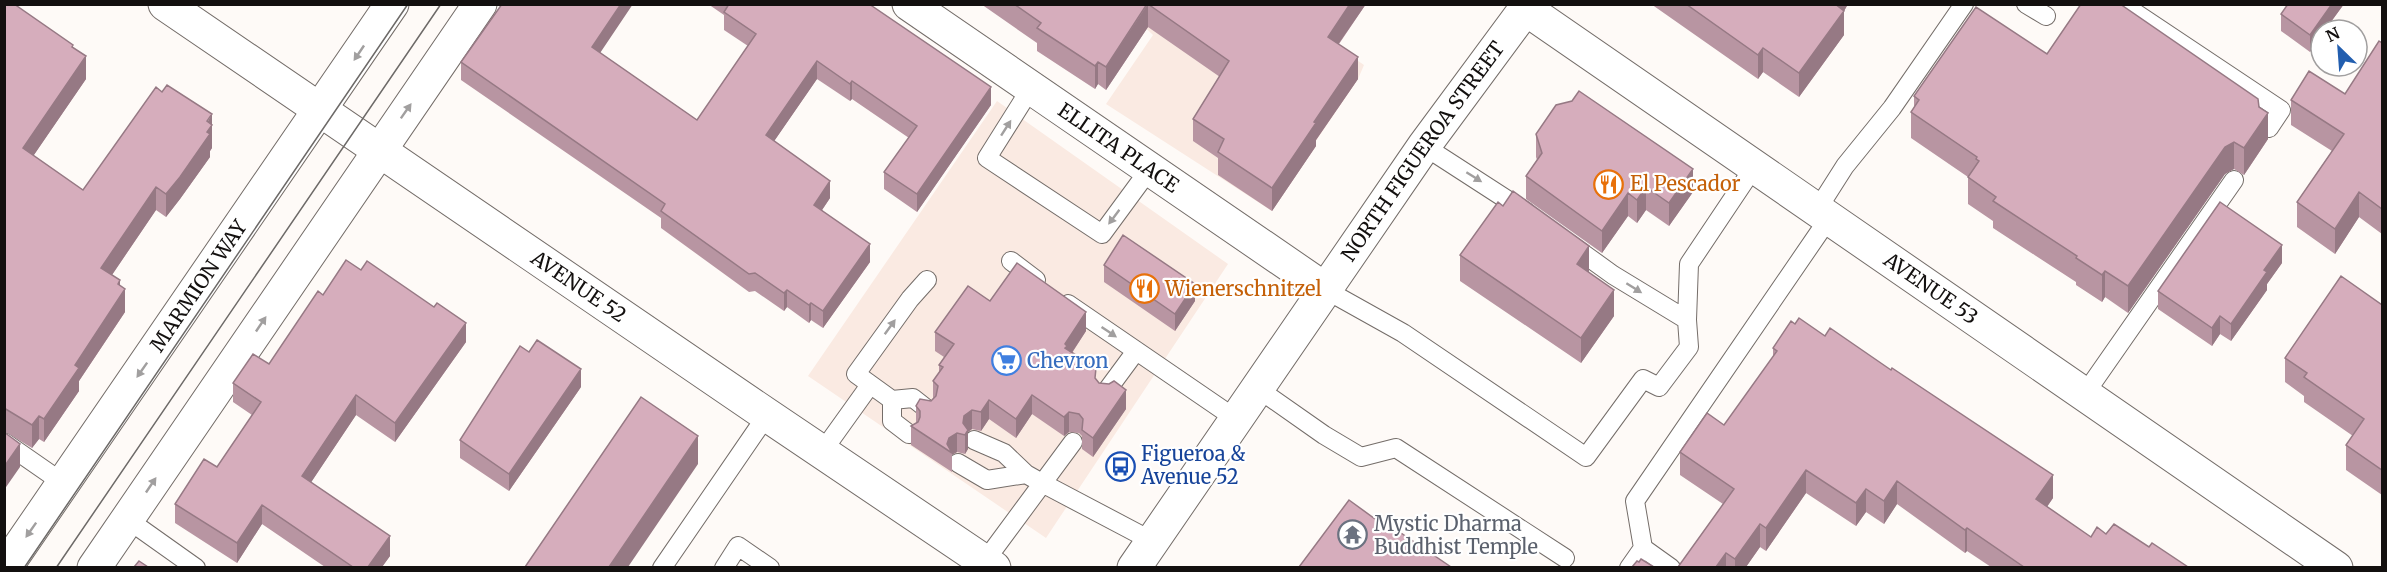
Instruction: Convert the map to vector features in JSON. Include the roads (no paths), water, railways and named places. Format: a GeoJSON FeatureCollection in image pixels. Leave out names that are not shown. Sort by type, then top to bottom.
{"type":"FeatureCollection","features":[{"type":"Feature","properties":{"kind":"street","name":"AVENUE 52"},"geometry":{"type":"LineString","coordinates":[[165,4],[767,416],[990,564]]}},
{"type":"Feature","properties":{"kind":"street","name":"MARMION WAY"},"geometry":{"type":"LineString","coordinates":[[5,567],[392,4]]}},
{"type":"Feature","properties":{"kind":"street"},"geometry":{"type":"LineString","coordinates":[[94,567],[480,4]]}},
{"type":"Feature","properties":{"kind":"street","name":"ELLITA PLACE"},"geometry":{"type":"LineString","coordinates":[[909,4],[1326,290]]}},
{"type":"Feature","properties":{"kind":"street","name":"AVENUE 53"},"geometry":{"type":"LineString","coordinates":[[1527,7],[1754,167],[2336,567]]}},
{"type":"Feature","properties":{"kind":"street","name":"NORTH FIGUEROA STREET"},"geometry":{"type":"LineString","coordinates":[[1134,567],[1424,146],[1527,7]]}},
{"type":"Feature","properties":{"kind":"lane"},"geometry":{"type":"LineString","coordinates":[[1629,567],[1643,548],[1635,501],[1823,214],[1845,166],[1892,108],[1964,4]]}},
{"type":"Feature","properties":{"kind":"lane"},"geometry":{"type":"LineString","coordinates":[[2026,4],[2046,16]]}},
{"type":"Feature","properties":{"kind":"lane"},"geometry":{"type":"LineString","coordinates":[[2122,4],[2281,110],[2269,128]]}},
{"type":"Feature","properties":{"kind":"lane"},"geometry":{"type":"LineString","coordinates":[[1031,88],[987,158],[1102,234],[1149,170]]}},
{"type":"Feature","properties":{"kind":"lane"},"geometry":{"type":"LineString","coordinates":[[1424,146],[1506,198],[1542,224]]}},
{"type":"Feature","properties":{"kind":"lane"},"geometry":{"type":"LineString","coordinates":[[1326,290],[1403,333],[1586,457],[1643,378],[1659,387],[1689,347],[1687,320],[1689,264],[1754,167]]}},
{"type":"Feature","properties":{"kind":"lane"},"geometry":{"type":"LineString","coordinates":[[2084,395],[2234,180]]}},
{"type":"Feature","properties":{"kind":"lane"},"geometry":{"type":"LineString","coordinates":[[1560,237],[1613,276],[1687,320]]}},
{"type":"Feature","properties":{"kind":"lane"},"geometry":{"type":"LineString","coordinates":[[1011,261],[1053,293],[1236,419]]}},
{"type":"Feature","properties":{"kind":"lane"},"geometry":{"type":"LineString","coordinates":[[927,280],[910,299],[856,374],[892,400],[913,398],[927,409]]}},
{"type":"Feature","properties":{"kind":"lane"},"geometry":{"type":"LineString","coordinates":[[1105,393],[1136,351]]}},
{"type":"Feature","properties":{"kind":"lane"},"geometry":{"type":"LineString","coordinates":[[822,452],[870,385]]}},
{"type":"Feature","properties":{"kind":"lane"},"geometry":{"type":"LineString","coordinates":[[1257,388],[1324,435],[1361,457],[1396,448],[1565,558]]}},
{"type":"Feature","properties":{"kind":"lane"},"geometry":{"type":"LineString","coordinates":[[892,400],[892,421],[909,434]]}},
{"type":"Feature","properties":{"kind":"lane"},"geometry":{"type":"LineString","coordinates":[[662,567],[767,416]]}},
{"type":"Feature","properties":{"kind":"lane"},"geometry":{"type":"LineString","coordinates":[[974,440],[1004,453],[1026,474],[1152,541]]}},
{"type":"Feature","properties":{"kind":"lane"},"geometry":{"type":"LineString","coordinates":[[4,442],[63,483]]}},
{"type":"Feature","properties":{"kind":"lane"},"geometry":{"type":"LineString","coordinates":[[990,564],[1042,483],[1073,442]]}},
{"type":"Feature","properties":{"kind":"lane"},"geometry":{"type":"LineString","coordinates":[[958,463],[987,480],[1026,474]]}},
{"type":"Feature","properties":{"kind":"lane"},"geometry":{"type":"LineString","coordinates":[[127,519],[196,567]]}},
{"type":"Feature","properties":{"kind":"lane"},"geometry":{"type":"LineString","coordinates":[[724,567],[738,546],[770,567]]}},
{"type":"Feature","properties":{"kind":"lane"},"geometry":{"type":"LineString","coordinates":[[1643,548],[1671,567]]}},
{"type":"Feature","properties":{"kind":"tram line"},"geometry":{"type":"LineString","coordinates":[[24,568],[408,4]]}},
{"type":"Feature","properties":{"kind":"tram line"},"geometry":{"type":"LineString","coordinates":[[56,568],[441,4]]}},
{"type":"Feature","properties":{"kind":"place","name":"El Pescador"},"geometry":{"type":"Point","coordinates":[1609,184]}},
{"type":"Feature","properties":{"kind":"place","name":"Wienerschnitzel"},"geometry":{"type":"Point","coordinates":[1144,289]}},
{"type":"Feature","properties":{"kind":"place","name":"Chevron"},"geometry":{"type":"Point","coordinates":[1006,361]}},
{"type":"Feature","properties":{"kind":"place","name":"Figueroa & Avenue 52"},"geometry":{"type":"Point","coordinates":[1120,466]}},
{"type":"Feature","properties":{"kind":"place","name":"Mystic Dharma Buddhist Temple"},"geometry":{"type":"Point","coordinates":[1353,535]}}]}
